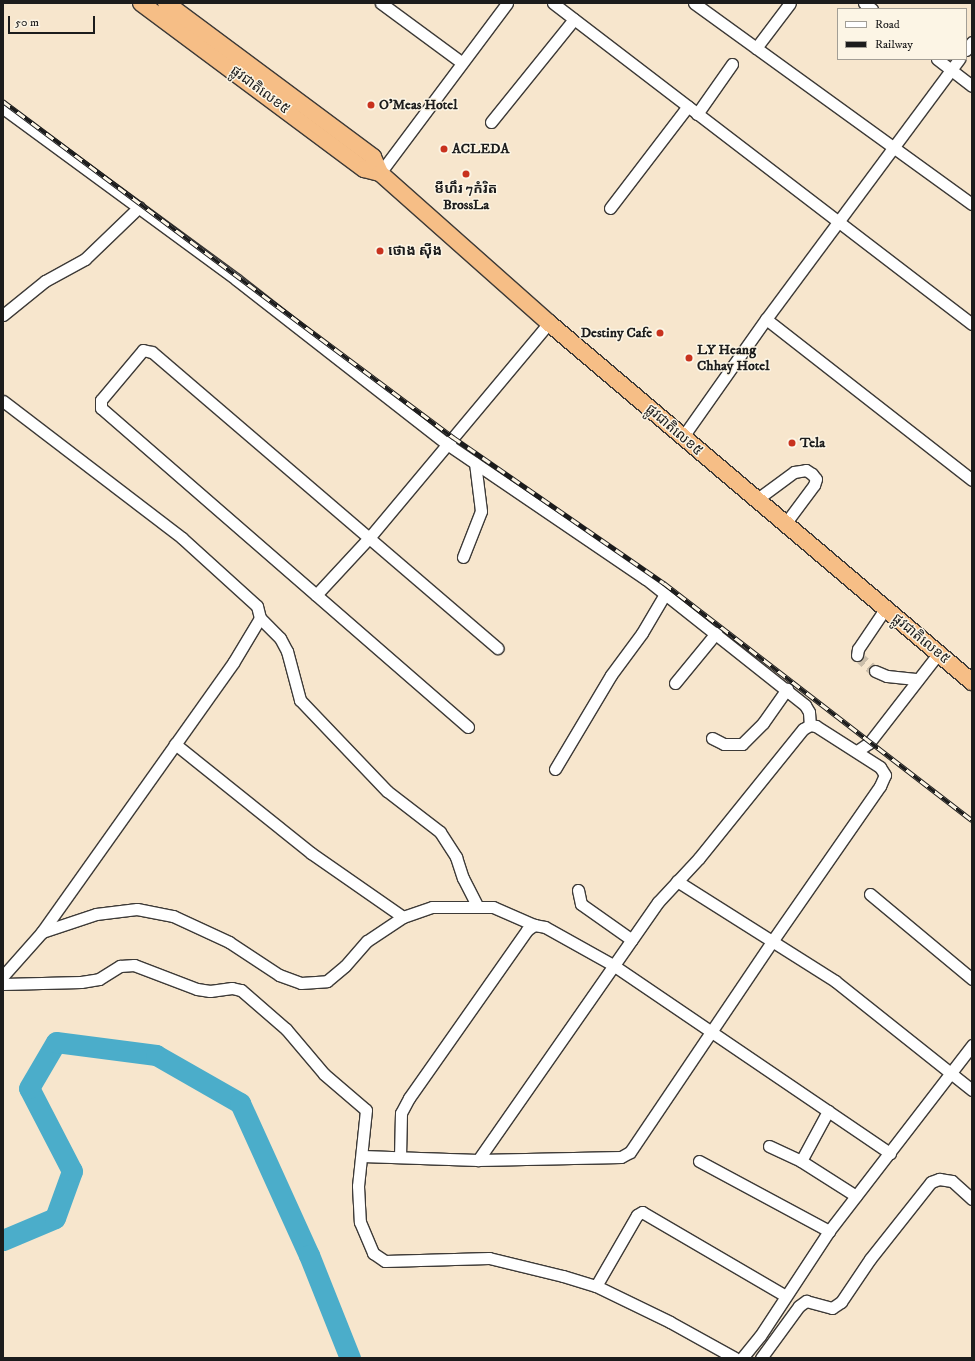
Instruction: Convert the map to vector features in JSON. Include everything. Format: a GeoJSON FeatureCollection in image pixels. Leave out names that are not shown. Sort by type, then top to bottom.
{"type":"FeatureCollection","features":[{"type":"Feature","properties":{"kind":"highway","name":"ផ្លូវជាតិលេខ៥"},"geometry":{"type":"LineString","coordinates":[[141,3],[364,169],[380,173]]}},
{"type":"Feature","properties":{"kind":"highway","name":"ផ្លូវជាតិលេខ៥"},"geometry":{"type":"LineString","coordinates":[[166,3],[373,157],[380,173],[549,323],[682,438],[972,682]]}},
{"type":"Feature","properties":{"kind":"street"},"geometry":{"type":"LineString","coordinates":[[381,3],[461,62]]}},
{"type":"Feature","properties":{"kind":"street"},"geometry":{"type":"LineString","coordinates":[[380,173],[461,62],[507,3]]}},
{"type":"Feature","properties":{"kind":"street"},"geometry":{"type":"LineString","coordinates":[[553,3],[972,324]]}},
{"type":"Feature","properties":{"kind":"street"},"geometry":{"type":"LineString","coordinates":[[694,3],[894,146],[972,204]]}},
{"type":"Feature","properties":{"kind":"street"},"geometry":{"type":"LineString","coordinates":[[756,48],[790,3]]}},
{"type":"Feature","properties":{"kind":"street"},"geometry":{"type":"LineString","coordinates":[[491,122],[574,19]]}},
{"type":"Feature","properties":{"kind":"street"},"geometry":{"type":"LineString","coordinates":[[938,60],[972,86]]}},
{"type":"Feature","properties":{"kind":"street"},"geometry":{"type":"LineString","coordinates":[[682,438],[766,319],[958,60]]}},
{"type":"Feature","properties":{"kind":"street"},"geometry":{"type":"LineString","coordinates":[[697,114],[732,64]]}},
{"type":"Feature","properties":{"kind":"street"},"geometry":{"type":"LineString","coordinates":[[610,208],[688,106]]}},
{"type":"Feature","properties":{"kind":"street"},"geometry":{"type":"LineString","coordinates":[[3,108],[140,207],[447,444],[585,536],[665,594],[787,689],[805,705],[809,712],[810,725]]}},
{"type":"Feature","properties":{"kind":"street"},"geometry":{"type":"LineString","coordinates":[[3,315],[45,281],[85,259],[140,207]]}},
{"type":"Feature","properties":{"kind":"street"},"geometry":{"type":"LineString","coordinates":[[766,319],[972,480]]}},
{"type":"Feature","properties":{"kind":"street"},"geometry":{"type":"LineString","coordinates":[[316,595],[369,538],[549,323]]}},
{"type":"Feature","properties":{"kind":"street"},"geometry":{"type":"LineString","coordinates":[[468,727],[102,408],[101,400],[143,350],[152,352],[497,648]]}},
{"type":"Feature","properties":{"kind":"street"},"geometry":{"type":"LineString","coordinates":[[3,401],[182,538],[257,606],[260,618],[280,638],[287,651],[300,700],[387,791],[440,832],[456,857],[463,878],[477,906]]}},
{"type":"Feature","properties":{"kind":"street"},"geometry":{"type":"LineString","coordinates":[[463,558],[481,511],[475,464]]}},
{"type":"Feature","properties":{"kind":"street"},"geometry":{"type":"LineString","coordinates":[[756,500],[794,472],[806,470],[812,474],[816,479],[814,485],[785,524]]}},
{"type":"Feature","properties":{"kind":"street"},"geometry":{"type":"LineString","coordinates":[[555,769],[611,675],[642,633],[665,594]]}},
{"type":"Feature","properties":{"kind":"street"},"geometry":{"type":"LineString","coordinates":[[857,654],[858,649],[885,609]]}},
{"type":"Feature","properties":{"kind":"street"},"geometry":{"type":"LineString","coordinates":[[3,976],[42,932],[176,744],[260,618]]}},
{"type":"Feature","properties":{"kind":"street"},"geometry":{"type":"LineString","coordinates":[[675,683],[716,633]]}},
{"type":"Feature","properties":{"kind":"street"},"geometry":{"type":"LineString","coordinates":[[857,751],[869,743],[938,654]]}},
{"type":"Feature","properties":{"kind":"street"},"geometry":{"type":"LineString","coordinates":[[875,671],[887,676],[918,680]]}},
{"type":"Feature","properties":{"kind":"street"},"geometry":{"type":"LineString","coordinates":[[712,738],[724,744],[742,744],[763,723],[787,689]]}},
{"type":"Feature","properties":{"kind":"street"},"geometry":{"type":"LineString","coordinates":[[362,1156],[478,1160],[622,1157],[630,1152],[773,940],[880,786],[885,775],[880,767],[857,751],[810,725]]}},
{"type":"Feature","properties":{"kind":"street"},"geometry":{"type":"LineString","coordinates":[[478,1160],[613,965],[677,880],[700,858],[804,729],[810,725]]}},
{"type":"Feature","properties":{"kind":"street"},"geometry":{"type":"LineString","coordinates":[[176,744],[311,853],[403,917]]}},
{"type":"Feature","properties":{"kind":"street"},"geometry":{"type":"LineString","coordinates":[[677,880],[773,940],[834,981],[972,1090]]}},
{"type":"Feature","properties":{"kind":"street"},"geometry":{"type":"LineString","coordinates":[[578,890],[581,904],[632,940]]}},
{"type":"Feature","properties":{"kind":"street"},"geometry":{"type":"LineString","coordinates":[[870,894],[972,979]]}},
{"type":"Feature","properties":{"kind":"street"},"geometry":{"type":"LineString","coordinates":[[42,932],[96,914],[137,909],[173,916],[229,942],[279,975],[301,983],[327,981],[345,966],[366,941],[403,917],[432,907],[493,907],[534,925],[545,927],[613,965],[890,1153]]}},
{"type":"Feature","properties":{"kind":"street"},"geometry":{"type":"LineString","coordinates":[[400,1157],[401,1113],[406,1103],[526,930],[534,925]]}},
{"type":"Feature","properties":{"kind":"street"},"geometry":{"type":"LineString","coordinates":[[3,984],[80,982],[99,979],[120,966],[134,965],[197,990],[210,991],[232,988],[242,990],[286,1029],[324,1074],[366,1110],[358,1186],[360,1222],[373,1253],[385,1261],[489,1258],[526,1266],[596,1286],[670,1322],[735,1358]]}},
{"type":"Feature","properties":{"kind":"street"},"geometry":{"type":"LineString","coordinates":[[742,1358],[760,1336],[784,1295],[829,1231],[972,1044]]}},
{"type":"Feature","properties":{"kind":"street"},"geometry":{"type":"LineString","coordinates":[[801,1161],[828,1111]]}},
{"type":"Feature","properties":{"kind":"street"},"geometry":{"type":"LineString","coordinates":[[769,1146],[801,1161],[856,1196]]}},
{"type":"Feature","properties":{"kind":"street"},"geometry":{"type":"LineString","coordinates":[[698,1161],[829,1231]]}},
{"type":"Feature","properties":{"kind":"street"},"geometry":{"type":"LineString","coordinates":[[761,1358],[799,1306],[806,1301],[832,1308],[841,1302],[870,1259],[931,1182],[939,1179],[952,1180],[972,1199]]}},
{"type":"Feature","properties":{"kind":"street"},"geometry":{"type":"LineString","coordinates":[[596,1286],[637,1214],[642,1212],[784,1295]]}},
{"type":"Feature","properties":{"kind":"waterway"},"geometry":{"type":"LineString","coordinates":[[3,1240],[55,1218],[72,1171],[29,1088],[56,1042],[156,1055],[240,1103],[309,1255],[350,1358]]}},
{"type":"Feature","properties":{"kind":"tunnel"},"geometry":{"type":"LineString","coordinates":[[857,655],[875,671]]}},
{"type":"Feature","properties":{"kind":"railway"},"geometry":{"type":"LineString","coordinates":[[3,101],[453,437],[664,583],[972,820]]}},
{"type":"Feature","properties":{"kind":"place","name":"O’Meas Hotel"},"geometry":{"type":"Point","coordinates":[371,105]}},
{"type":"Feature","properties":{"kind":"place","name":"ACLEDA"},"geometry":{"type":"Point","coordinates":[444,149]}},
{"type":"Feature","properties":{"kind":"place","name":"មីហឹរ 7កំរិត BrossLa"},"geometry":{"type":"Point","coordinates":[466,174]}},
{"type":"Feature","properties":{"kind":"place","name":"ថោង ស៊ីង"},"geometry":{"type":"Point","coordinates":[380,251]}},
{"type":"Feature","properties":{"kind":"place","name":"Destiny Cafe"},"geometry":{"type":"Point","coordinates":[660,333]}},
{"type":"Feature","properties":{"kind":"place","name":"LY Heang Chhay Hotel"},"geometry":{"type":"Point","coordinates":[689,358]}},
{"type":"Feature","properties":{"kind":"place","name":"Tela"},"geometry":{"type":"Point","coordinates":[792,443]}}]}
